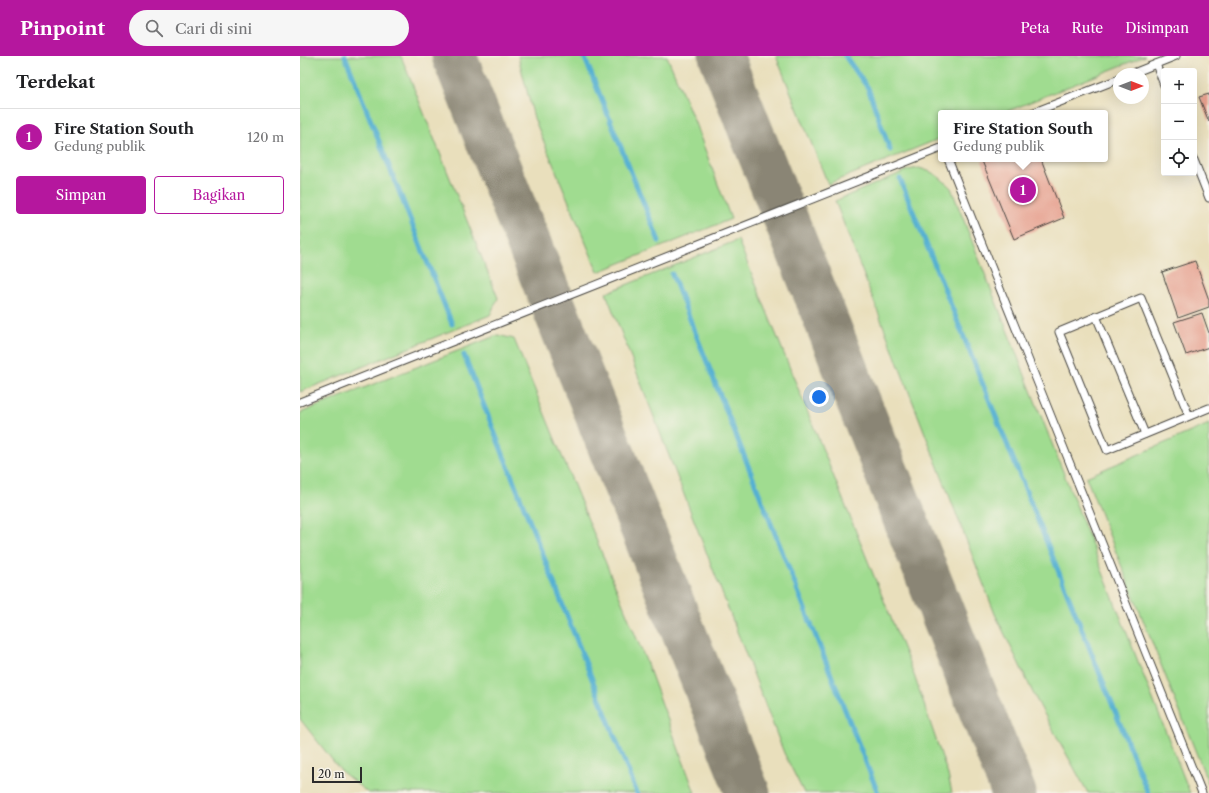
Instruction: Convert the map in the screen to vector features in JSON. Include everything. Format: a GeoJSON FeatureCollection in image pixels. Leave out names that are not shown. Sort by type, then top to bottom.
{"type":"FeatureCollection","features":[{"type":"Feature","properties":{"kind":"lane"},"geometry":{"type":"LineString","coordinates":[[1146,68],[1176,56]]}},
{"type":"Feature","properties":{"kind":"lane"},"geometry":{"type":"LineString","coordinates":[[1156,64],[1161,77]]}},
{"type":"Feature","properties":{"kind":"lane"},"geometry":{"type":"LineString","coordinates":[[1040,110],[1113,81]]}},
{"type":"Feature","properties":{"kind":"lane"},"geometry":{"type":"LineString","coordinates":[[300,402],[938,149]]}},
{"type":"Feature","properties":{"kind":"lane"},"geometry":{"type":"LineString","coordinates":[[949,162],[1202,793]]}},
{"type":"Feature","properties":{"kind":"lane"},"geometry":{"type":"LineString","coordinates":[[1197,168],[1209,198]]}},
{"type":"Feature","properties":{"kind":"lane"},"geometry":{"type":"LineString","coordinates":[[1189,416],[1141,298],[1059,332],[1107,450],[1209,408]]}},
{"type":"Feature","properties":{"kind":"lane"},"geometry":{"type":"LineString","coordinates":[[1096,316],[1145,434]]}},
{"type":"Feature","properties":{"kind":"green space"},"geometry":{"type":"Polygon","coordinates":[[[300,56],[401,56],[498,298],[490,315],[300,392],[300,56]]]}},
{"type":"Feature","properties":{"kind":"green space"},"geometry":{"type":"Polygon","coordinates":[[[518,56],[667,56],[695,123],[731,219],[598,272],[534,118],[518,56]]]}},
{"type":"Feature","properties":{"kind":"green space"},"geometry":{"type":"Polygon","coordinates":[[[776,56],[1145,56],[1010,110],[938,110],[938,139],[828,184],[776,56]]]}},
{"type":"Feature","properties":{"kind":"green space"},"geometry":{"type":"Polygon","coordinates":[[[919,168],[936,175],[951,188],[1190,793],[1088,793],[1036,699],[995,614],[835,201],[908,170],[919,168]]]}},
{"type":"Feature","properties":{"kind":"green space"},"geometry":{"type":"Polygon","coordinates":[[[738,240],[914,675],[948,775],[952,793],[804,793],[784,753],[606,293],[738,240]]]}},
{"type":"Feature","properties":{"kind":"green space"},"geometry":{"type":"Polygon","coordinates":[[[498,335],[514,339],[646,661],[695,793],[368,793],[341,771],[300,719],[300,413],[498,335]]]}},
{"type":"Feature","properties":{"kind":"green space"},"geometry":{"type":"Polygon","coordinates":[[[1209,424],[1209,785],[1086,477],[1209,424]]]}},
{"type":"Feature","properties":{"kind":"building"},"geometry":{"type":"Polygon","coordinates":[[[1209,94],[1209,122],[1199,97],[1209,94]]]}},
{"type":"Feature","properties":{"kind":"building"},"geometry":{"type":"Polygon","coordinates":[[[982,162],[1042,162],[1064,218],[1014,239],[982,162]]]}},
{"type":"Feature","properties":{"kind":"building"},"geometry":{"type":"Polygon","coordinates":[[[1195,261],[1209,300],[1209,307],[1178,318],[1162,272],[1195,261]]]}},
{"type":"Feature","properties":{"kind":"building"},"geometry":{"type":"Polygon","coordinates":[[[1202,313],[1209,333],[1209,347],[1186,355],[1174,322],[1202,313]]]}},
{"type":"Feature","properties":{"kind":"waterway"},"geometry":{"type":"LineString","coordinates":[[345,56],[452,324]]}},
{"type":"Feature","properties":{"kind":"waterway"},"geometry":{"type":"LineString","coordinates":[[584,56],[659,241]]}},
{"type":"Feature","properties":{"kind":"waterway"},"geometry":{"type":"LineString","coordinates":[[845,56],[868,88],[890,150]]}},
{"type":"Feature","properties":{"kind":"waterway"},"geometry":{"type":"LineString","coordinates":[[900,179],[1148,793]]}},
{"type":"Feature","properties":{"kind":"waterway"},"geometry":{"type":"LineString","coordinates":[[672,274],[878,793]]}},
{"type":"Feature","properties":{"kind":"waterway"},"geometry":{"type":"LineString","coordinates":[[464,355],[637,793]]}},
{"type":"Feature","properties":{"kind":"taxiway"},"geometry":{"type":"LineString","coordinates":[[454,56],[748,793]]}},
{"type":"Feature","properties":{"kind":"taxiway"},"geometry":{"type":"LineString","coordinates":[[721,56],[1014,793]]}},
{"type":"Feature","properties":{"kind":"place","name":"Fire Station South"},"geometry":{"type":"Point","coordinates":[1023,190]}}]}
